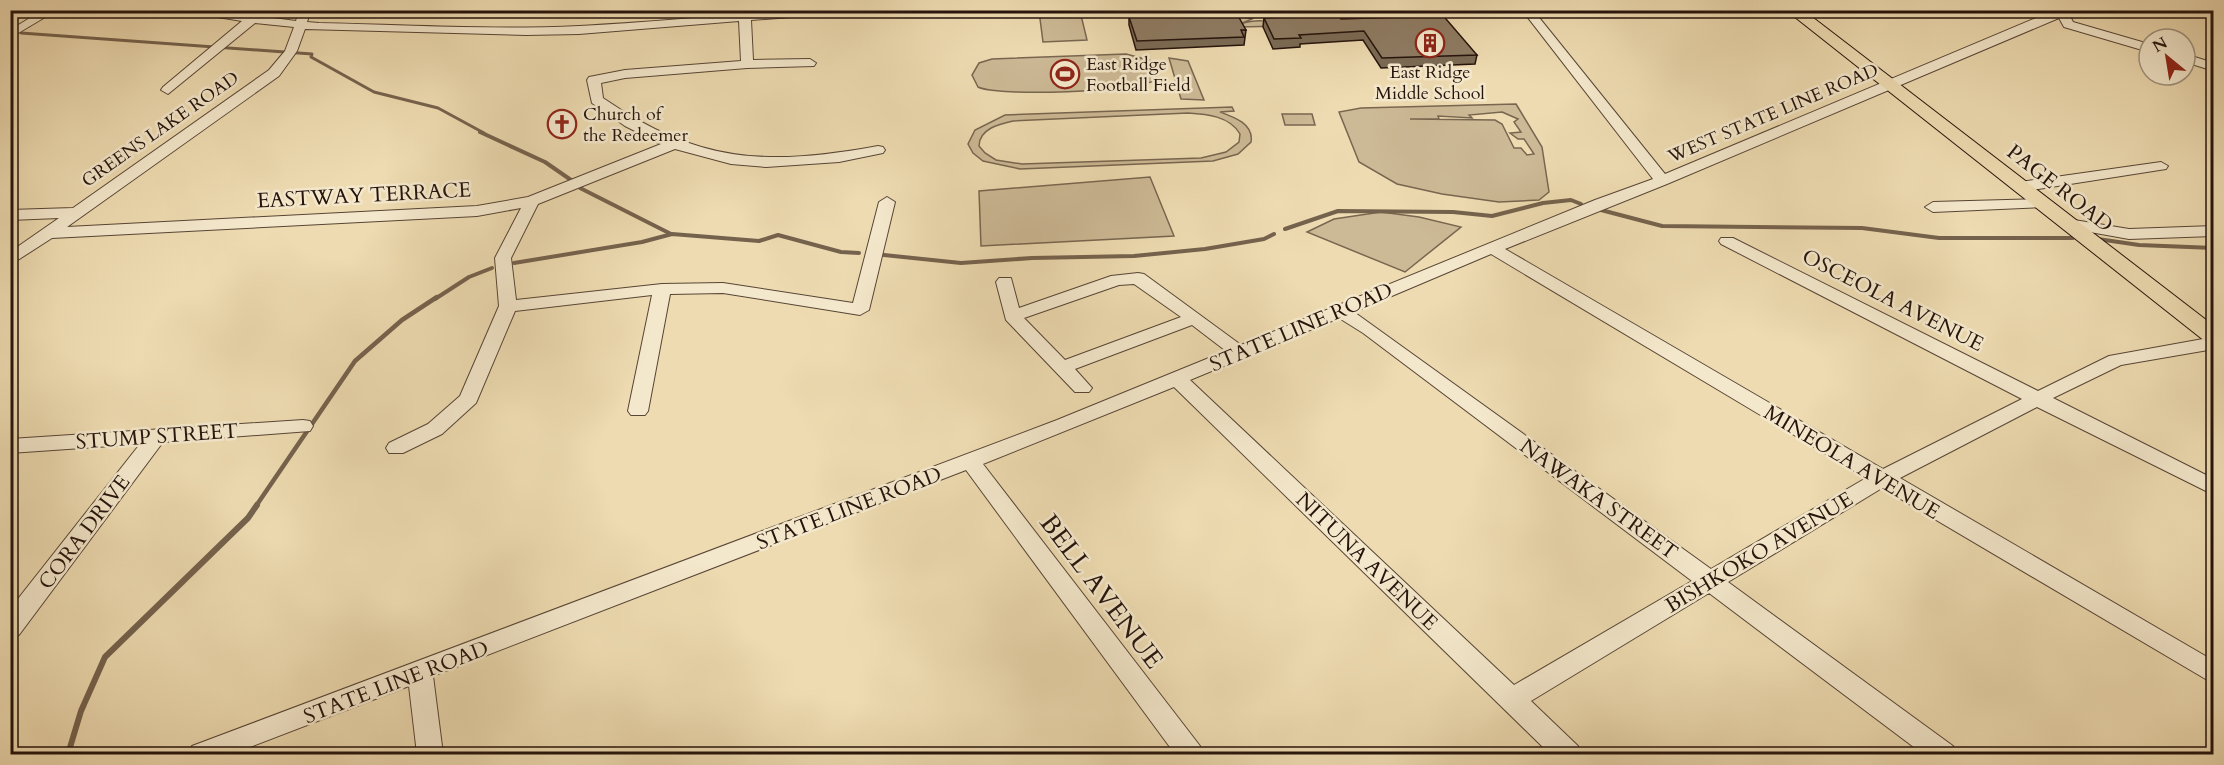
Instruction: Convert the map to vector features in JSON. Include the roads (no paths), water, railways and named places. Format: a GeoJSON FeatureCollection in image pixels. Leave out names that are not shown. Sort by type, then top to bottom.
{"type":"FeatureCollection","features":[{"type":"Feature","properties":{"kind":"main road","name":"PAGE ROAD"},"geometry":{"type":"LineString","coordinates":[[1793,10],[2214,337]]}},
{"type":"Feature","properties":{"kind":"street"},"geometry":{"type":"LineString","coordinates":[[10,35],[52,10]]}},
{"type":"Feature","properties":{"kind":"street"},"geometry":{"type":"LineString","coordinates":[[180,10],[300,26],[567,31],[842,10]]}},
{"type":"Feature","properties":{"kind":"street","name":"GREENS LAKE ROAD"},"geometry":{"type":"LineString","coordinates":[[10,260],[73,213],[274,74],[293,50],[305,10]]}},
{"type":"Feature","properties":{"kind":"street"},"geometry":{"type":"LineString","coordinates":[[663,24],[670,10]]}},
{"type":"Feature","properties":{"kind":"street"},"geometry":{"type":"LineString","coordinates":[[1527,10],[1662,181]]}},
{"type":"Feature","properties":{"kind":"street"},"geometry":{"type":"LineString","coordinates":[[2200,10],[2214,14]]}},
{"type":"Feature","properties":{"kind":"street"},"geometry":{"type":"LineString","coordinates":[[2064,11],[2068,24],[2137,44]]}},
{"type":"Feature","properties":{"kind":"street","name":"WEST STATE LINE ROAD"},"geometry":{"type":"LineString","coordinates":[[1492,248],[1662,181],[1883,81],[2064,11]]}},
{"type":"Feature","properties":{"kind":"street"},"geometry":{"type":"LineString","coordinates":[[746,18],[747,64]]}},
{"type":"Feature","properties":{"kind":"street"},"geometry":{"type":"LineString","coordinates":[[168,90],[252,19]]}},
{"type":"Feature","properties":{"kind":"street"},"geometry":{"type":"LineString","coordinates":[[2197,62],[2214,67]]}},
{"type":"Feature","properties":{"kind":"street"},"geometry":{"type":"LineString","coordinates":[[810,63],[747,64],[625,74],[594,80],[597,100],[617,116],[672,145],[705,157],[759,163],[834,159],[878,150]]}},
{"type":"Feature","properties":{"kind":"street","name":"EASTWAY TERRACE"},"geometry":{"type":"LineString","coordinates":[[46,233],[477,211],[532,201],[672,145]]}},
{"type":"Feature","properties":{"kind":"street"},"geometry":{"type":"LineString","coordinates":[[2020,187],[2161,166]]}},
{"type":"Feature","properties":{"kind":"street"},"geometry":{"type":"LineString","coordinates":[[396,448],[435,429],[469,399],[508,306],[504,258],[532,201]]}},
{"type":"Feature","properties":{"kind":"street"},"geometry":{"type":"LineString","coordinates":[[508,306],[662,289],[723,288],[860,310],[887,202]]}},
{"type":"Feature","properties":{"kind":"street"},"geometry":{"type":"LineString","coordinates":[[1933,207],[2040,204]]}},
{"type":"Feature","properties":{"kind":"street"},"geometry":{"type":"LineString","coordinates":[[10,215],[73,213]]}},
{"type":"Feature","properties":{"kind":"street"},"geometry":{"type":"LineString","coordinates":[[2068,224],[2129,234],[2214,231]]}},
{"type":"Feature","properties":{"kind":"street","name":"OSCEOLA AVENUE"},"geometry":{"type":"LineString","coordinates":[[1727,241],[2214,488]]}},
{"type":"Feature","properties":{"kind":"street","name":"STATE LINE ROAD"},"geometry":{"type":"LineString","coordinates":[[202,754],[420,673],[970,461],[1177,379],[1492,248]]}},
{"type":"Feature","properties":{"kind":"street","name":"MINEOLA AVENUE"},"geometry":{"type":"LineString","coordinates":[[1492,248],[2214,674]]}},
{"type":"Feature","properties":{"kind":"street"},"geometry":{"type":"LineString","coordinates":[[1012,316],[1118,280],[1138,278],[1239,352]]}},
{"type":"Feature","properties":{"kind":"street"},"geometry":{"type":"LineString","coordinates":[[1005,282],[1012,316],[1082,388]]}},
{"type":"Feature","properties":{"kind":"street"},"geometry":{"type":"LineString","coordinates":[[638,411],[662,289]]}},
{"type":"Feature","properties":{"kind":"street","name":"NAWAKA STREET"},"geometry":{"type":"LineString","coordinates":[[1339,310],[1369,329],[1943,754]]}},
{"type":"Feature","properties":{"kind":"street"},"geometry":{"type":"LineString","coordinates":[[1063,367],[1194,318]]}},
{"type":"Feature","properties":{"kind":"street","name":"BISHKOKO AVENUE"},"geometry":{"type":"LineString","coordinates":[[1511,700],[1881,479],[2040,398],[2116,360],[2214,343]]}},
{"type":"Feature","properties":{"kind":"street","name":"NITUNA AVENUE"},"geometry":{"type":"LineString","coordinates":[[1177,379],[1562,749]]}},
{"type":"Feature","properties":{"kind":"street","name":"STUMP STREET"},"geometry":{"type":"LineString","coordinates":[[10,446],[303,426]]}},
{"type":"Feature","properties":{"kind":"street","name":"CORA DRIVE"},"geometry":{"type":"LineString","coordinates":[[10,628],[157,436]]}},
{"type":"Feature","properties":{"kind":"street","name":"BELL AVENUE"},"geometry":{"type":"LineString","coordinates":[[970,461],[1190,754]]}},
{"type":"Feature","properties":{"kind":"street"},"geometry":{"type":"LineString","coordinates":[[420,673],[430,754]]}},
{"type":"Feature","properties":{"kind":"waterway"},"geometry":{"type":"LineString","coordinates":[[21,33],[312,54],[311,57],[374,92],[438,108],[484,133]]}},
{"type":"Feature","properties":{"kind":"waterway"},"geometry":{"type":"LineString","coordinates":[[480,132],[545,162],[571,180]]}},
{"type":"Feature","properties":{"kind":"waterway"},"geometry":{"type":"LineString","coordinates":[[580,188],[671,234]]}},
{"type":"Feature","properties":{"kind":"waterway"},"geometry":{"type":"LineString","coordinates":[[1285,229],[1338,211],[1453,212],[1492,216],[1543,203],[1571,200],[1581,204]]}},
{"type":"Feature","properties":{"kind":"waterway"},"geometry":{"type":"LineString","coordinates":[[1601,210],[1662,226],[1862,228],[1939,238],[2073,238]]}},
{"type":"Feature","properties":{"kind":"waterway"},"geometry":{"type":"LineString","coordinates":[[514,263],[642,242],[672,234],[759,241],[778,235],[841,252],[859,253]]}},
{"type":"Feature","properties":{"kind":"waterway"},"geometry":{"type":"LineString","coordinates":[[884,255],[961,263],[1032,258],[1134,256],[1205,249],[1264,239],[1274,234]]}},
{"type":"Feature","properties":{"kind":"waterway"},"geometry":{"type":"LineString","coordinates":[[2098,239],[2139,245],[2214,248]]}},
{"type":"Feature","properties":{"kind":"waterway"},"geometry":{"type":"LineString","coordinates":[[435,299],[469,277],[492,268]]}},
{"type":"Feature","properties":{"kind":"waterway"},"geometry":{"type":"LineString","coordinates":[[256,506],[355,361],[402,320],[437,297]]}},
{"type":"Feature","properties":{"kind":"waterway"},"geometry":{"type":"LineString","coordinates":[[68,754],[81,711],[105,657],[248,518],[257,505]]}},
{"type":"Feature","properties":{"kind":"place","name":"East Ridge Middle School"},"geometry":{"type":"Point","coordinates":[1430,43]}},
{"type":"Feature","properties":{"kind":"place","name":"East Ridge Football Field"},"geometry":{"type":"Point","coordinates":[1065,74]}},
{"type":"Feature","properties":{"kind":"place","name":"Church of the Redeemer"},"geometry":{"type":"Point","coordinates":[562,124]}}]}
